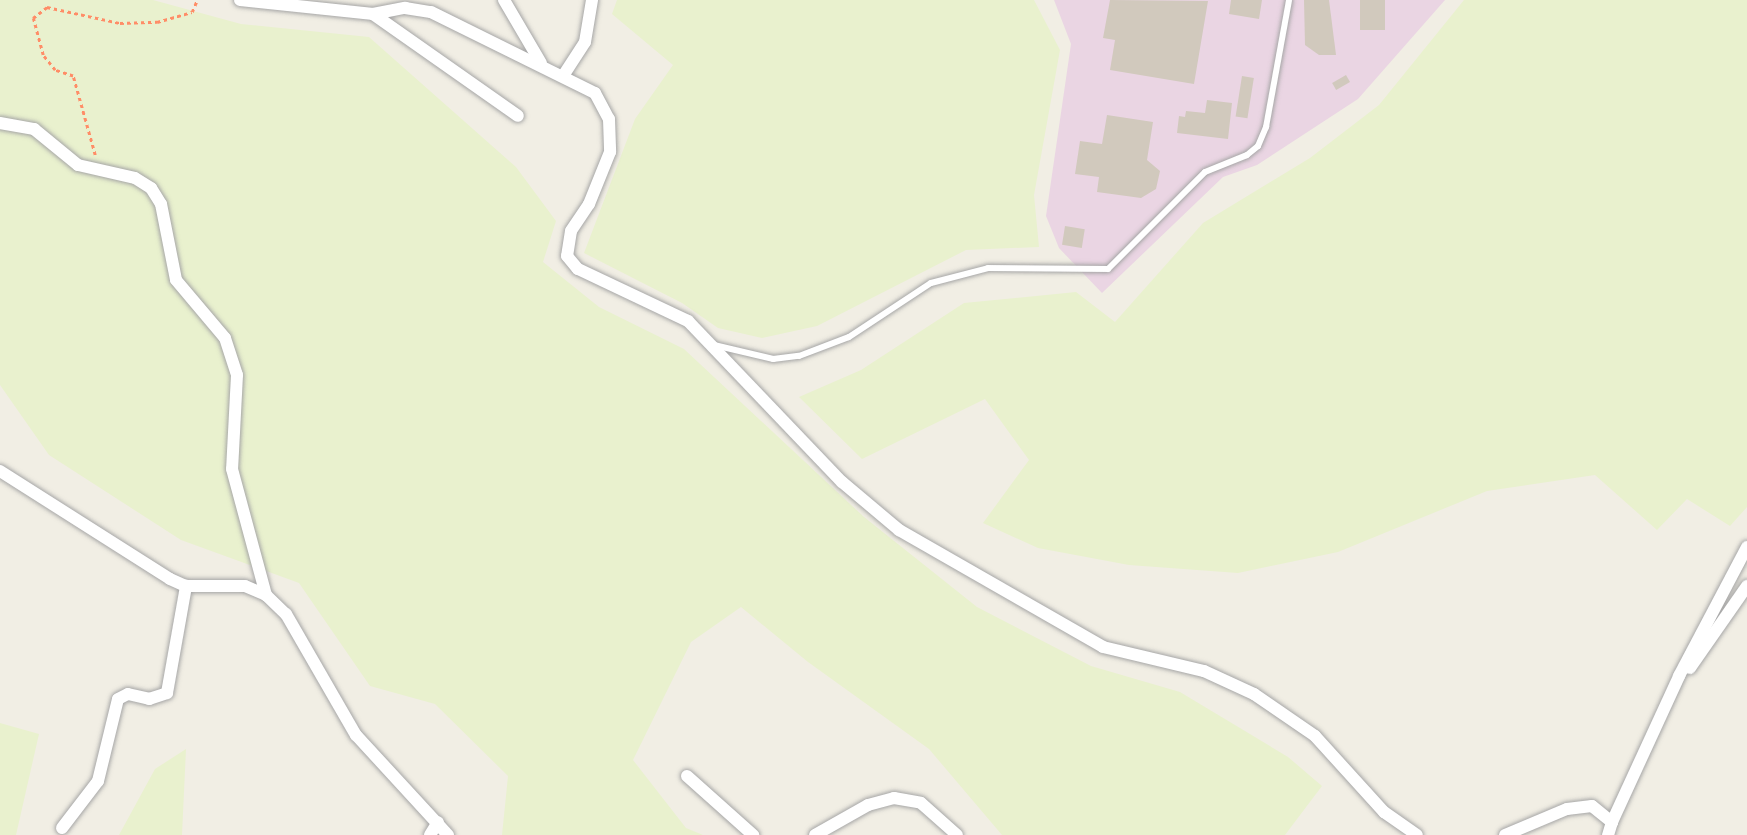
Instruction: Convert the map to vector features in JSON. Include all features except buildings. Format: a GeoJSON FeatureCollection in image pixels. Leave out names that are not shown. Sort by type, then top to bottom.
{"type":"FeatureCollection","features":[{"type":"Feature","properties":{"kind":"street"},"geometry":{"type":"LineString","coordinates":[[240,0],[373,14],[404,8],[431,12],[542,64],[595,93],[609,119],[610,152],[589,204],[571,231],[567,256],[578,269],[688,321],[842,482],[899,530],[1103,647],[1204,671],[1254,694],[1315,736],[1384,812],[1417,835]]}},
{"type":"Feature","properties":{"kind":"street"},"geometry":{"type":"LineString","coordinates":[[504,0],[542,64]]}},
{"type":"Feature","properties":{"kind":"street"},"geometry":{"type":"LineString","coordinates":[[563,76],[585,42],[592,0]]}},
{"type":"Feature","properties":{"kind":"street"},"geometry":{"type":"LineString","coordinates":[[373,14],[518,116]]}},
{"type":"Feature","properties":{"kind":"street"},"geometry":{"type":"LineString","coordinates":[[0,123],[34,129],[78,165],[135,178],[151,188],[161,204],[176,280],[225,338],[238,393],[232,469],[267,595]]}},
{"type":"Feature","properties":{"kind":"street"},"geometry":{"type":"LineString","coordinates":[[0,471],[186,586],[246,586],[267,595],[286,614],[356,735],[448,835]]}},
{"type":"Feature","properties":{"kind":"street"},"geometry":{"type":"LineString","coordinates":[[1608,835],[1673,690],[1747,548]]}},
{"type":"Feature","properties":{"kind":"street"},"geometry":{"type":"LineString","coordinates":[[62,828],[98,781],[118,699],[128,694],[149,699],[167,693],[186,586]]}},
{"type":"Feature","properties":{"kind":"street"},"geometry":{"type":"LineString","coordinates":[[1673,690],[1747,586]]}},
{"type":"Feature","properties":{"kind":"street"},"geometry":{"type":"LineString","coordinates":[[687,776],[753,835]]}},
{"type":"Feature","properties":{"kind":"street"},"geometry":{"type":"LineString","coordinates":[[816,835],[868,806],[894,797],[921,803],[957,835]]}},
{"type":"Feature","properties":{"kind":"street"},"geometry":{"type":"LineString","coordinates":[[1505,835],[1567,809],[1592,806],[1612,821]]}},
{"type":"Feature","properties":{"kind":"street"},"geometry":{"type":"LineString","coordinates":[[430,835],[438,822]]}},
{"type":"Feature","properties":{"kind":"lane"},"geometry":{"type":"LineString","coordinates":[[712,345],[773,359],[799,356],[849,337],[931,283],[988,268],[1108,269],[1205,172],[1247,155],[1258,146],[1266,127],[1289,0]]}},
{"type":"Feature","properties":{"kind":"path"},"geometry":{"type":"LineString","coordinates":[[98,168],[73,76],[55,70],[43,55],[33,18],[47,7],[120,23],[157,22],[192,12],[197,0]]}},
{"type":"Feature","properties":{"kind":"shaded area"},"geometry":{"type":"Polygon","coordinates":[[[1054,0],[1445,0],[1358,99],[1257,165],[1223,177],[1102,293],[1059,248],[1046,216],[1071,44],[1054,0]]]}},
{"type":"Feature","properties":{"kind":"green space"},"geometry":{"type":"Polygon","coordinates":[[[0,0],[153,0],[241,24],[369,37],[516,167],[556,221],[543,262],[599,307],[684,349],[864,517],[977,607],[1091,666],[1180,692],[1288,757],[1322,786],[1285,835],[1002,835],[929,749],[808,662],[741,607],[691,642],[633,760],[686,828],[703,835],[502,835],[508,776],[435,704],[370,686],[299,583],[181,540],[49,455],[0,385],[0,0]]]}},
{"type":"Feature","properties":{"kind":"green space"},"geometry":{"type":"Polygon","coordinates":[[[617,0],[1034,0],[1060,50],[1034,195],[1039,247],[966,250],[817,326],[762,338],[718,328],[682,303],[584,253],[635,119],[673,65],[612,14],[617,0]]]}},
{"type":"Feature","properties":{"kind":"green space"},"geometry":{"type":"Polygon","coordinates":[[[1464,0],[1747,0],[1747,507],[1730,526],[1687,499],[1657,530],[1595,475],[1487,491],[1338,552],[1238,573],[1129,565],[1038,548],[983,523],[1029,460],[985,399],[862,459],[799,397],[861,370],[964,303],[1076,292],[1115,322],[1203,223],[1310,158],[1379,105],[1464,0]]]}},
{"type":"Feature","properties":{"kind":"green space"},"geometry":{"type":"Polygon","coordinates":[[[0,723],[39,734],[16,835],[0,835],[0,723]]]}},
{"type":"Feature","properties":{"kind":"green space"},"geometry":{"type":"Polygon","coordinates":[[[186,749],[182,835],[119,835],[155,769],[186,749]]]}}]}
